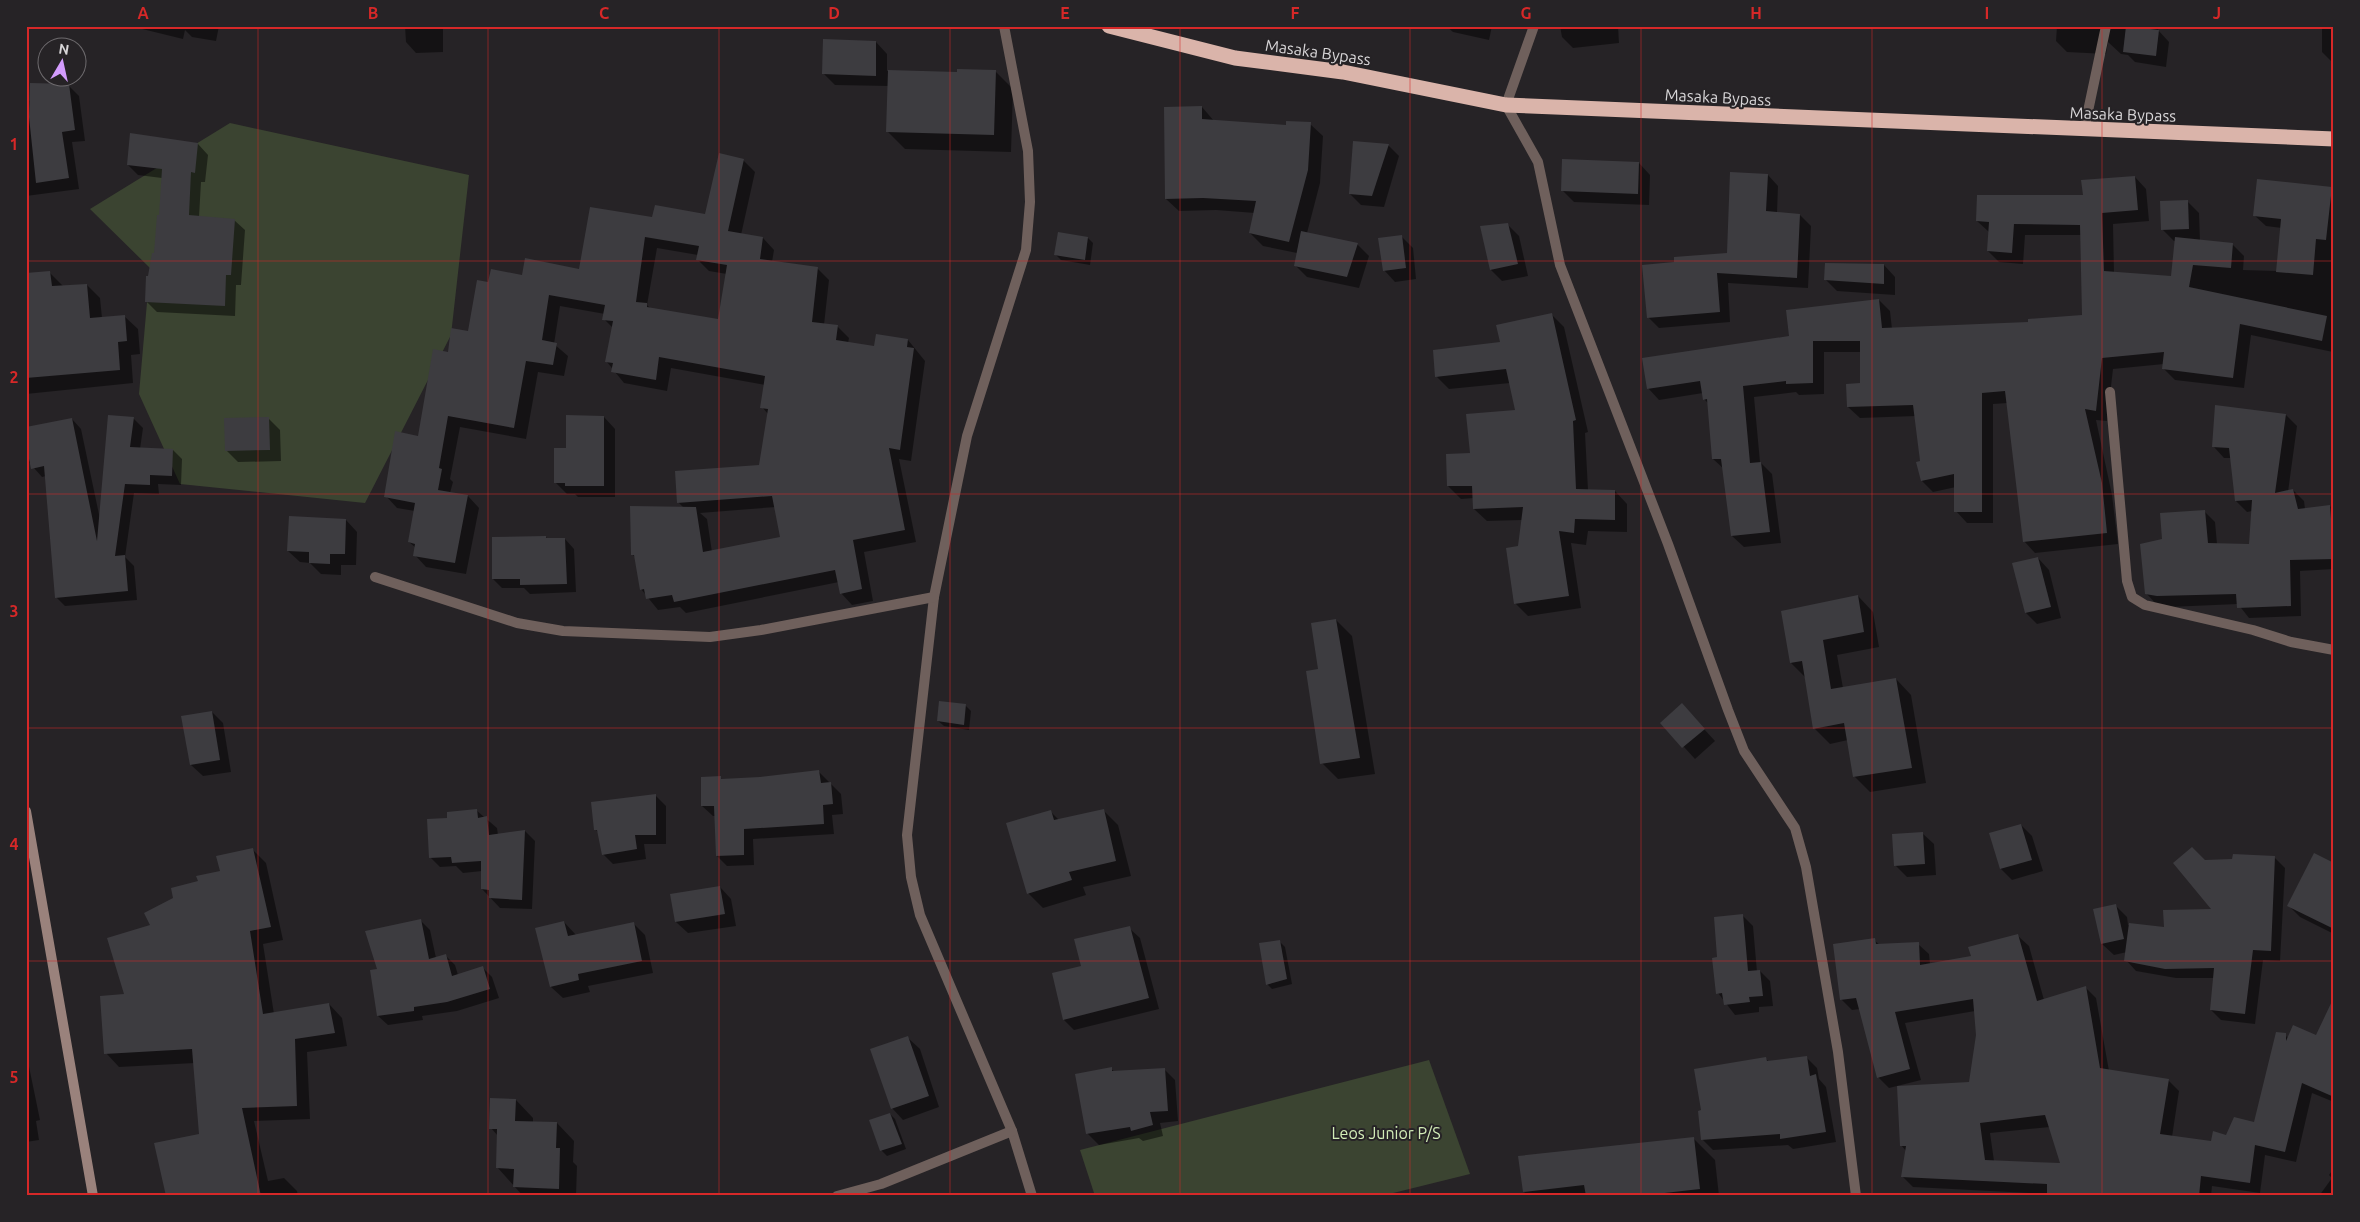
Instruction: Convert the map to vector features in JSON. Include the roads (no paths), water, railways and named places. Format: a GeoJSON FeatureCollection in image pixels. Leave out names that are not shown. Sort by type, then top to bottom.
{"type":"FeatureCollection","features":[{"type":"Feature","properties":{"kind":"highway","name":"Masaka Bypass"},"geometry":{"type":"LineString","coordinates":[[1109,26],[1235,58],[1344,72],[1506,105],[2334,139]]}},
{"type":"Feature","properties":{"kind":"main road"},"geometry":{"type":"LineString","coordinates":[[26,811],[94,1196]]}},
{"type":"Feature","properties":{"kind":"street"},"geometry":{"type":"LineString","coordinates":[[1004,26],[1028,151],[1030,202],[1026,250],[967,436],[934,597],[908,835],[910,877],[920,915],[1012,1131],[1032,1196]]}},
{"type":"Feature","properties":{"kind":"street"},"geometry":{"type":"LineString","coordinates":[[1534,26],[1506,105],[1538,162],[1560,265],[1668,544],[1744,751],[1794,828],[1806,867],[1838,1052],[1856,1196]]}},
{"type":"Feature","properties":{"kind":"street"},"geometry":{"type":"LineString","coordinates":[[2084,130],[2106,26]]}},
{"type":"Feature","properties":{"kind":"street"},"geometry":{"type":"LineString","coordinates":[[2110,392],[2127,581],[2132,597],[2145,605],[2252,630],[2291,642],[2334,650]]}},
{"type":"Feature","properties":{"kind":"street"},"geometry":{"type":"LineString","coordinates":[[375,577],[517,623],[563,631],[710,637],[761,630],[934,597]]}},
{"type":"Feature","properties":{"kind":"street"},"geometry":{"type":"LineString","coordinates":[[837,1196],[881,1184],[1012,1131]]}},
{"type":"Feature","properties":{"kind":"park label","name":"Leos Junior P/S"},"geometry":{"type":"Point","coordinates":[1386,1133]}}]}
